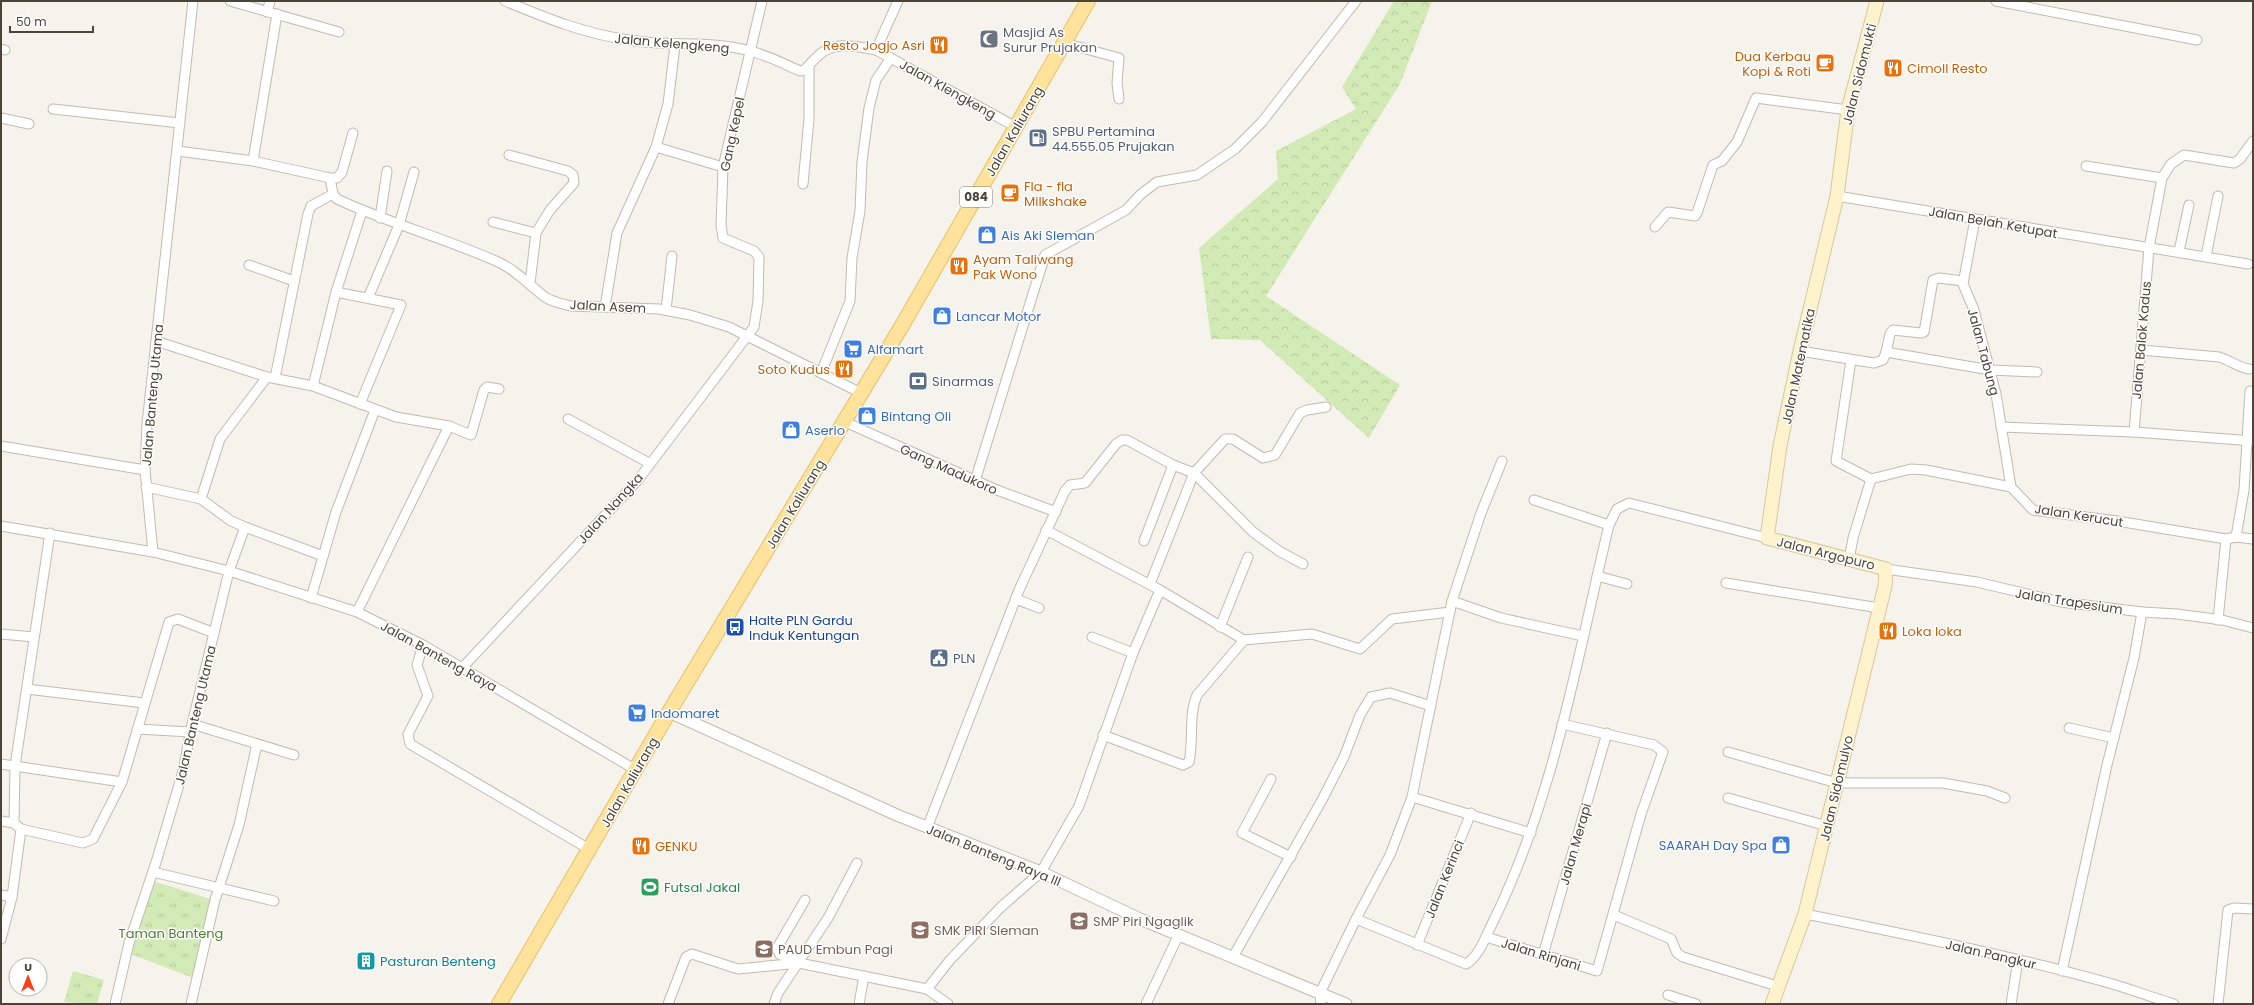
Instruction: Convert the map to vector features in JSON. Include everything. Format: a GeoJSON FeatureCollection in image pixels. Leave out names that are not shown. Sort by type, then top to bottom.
{"type":"FeatureCollection","features":[{"type":"Feature","properties":{"kind":"main road","name":"Jalan Kaliurang"},"geometry":{"type":"LineString","coordinates":[[499,1004],[669,712],[903,324],[1088,1]]}},
{"type":"Feature","properties":{"kind":"main road","name":"Jalan Sidomukti"},"geometry":{"type":"LineString","coordinates":[[1837,196],[1848,110],[1877,1]]}},
{"type":"Feature","properties":{"kind":"main road","name":"Jalan Matematika"},"geometry":{"type":"LineString","coordinates":[[1767,538],[1780,446],[1800,351],[1837,196]]}},
{"type":"Feature","properties":{"kind":"main road","name":"Jalan Argopuro"},"geometry":{"type":"LineString","coordinates":[[1767,538],[1886,569]]}},
{"type":"Feature","properties":{"kind":"main road","name":"Jalan Sidomulyo"},"geometry":{"type":"LineString","coordinates":[[1772,1004],[1777,986],[1805,914],[1885,586],[1886,569]]}},
{"type":"Feature","properties":{"kind":"street","name":"Jalan Banteng Utama"},"geometry":{"type":"LineString","coordinates":[[153,552],[145,470],[156,340],[178,151],[193,1]]}},
{"type":"Feature","properties":{"kind":"street"},"geometry":{"type":"LineString","coordinates":[[230,1],[339,32]]}},
{"type":"Feature","properties":{"kind":"street"},"geometry":{"type":"LineString","coordinates":[[267,12],[270,1]]}},
{"type":"Feature","properties":{"kind":"street","name":"Jalan Kelengkeng"},"geometry":{"type":"LineString","coordinates":[[505,1],[561,24],[603,36],[675,44],[724,46],[750,51]]}},
{"type":"Feature","properties":{"kind":"street","name":"Gang Kepel"},"geometry":{"type":"LineString","coordinates":[[746,337],[754,327],[758,301],[760,257],[754,252],[723,238],[721,235],[723,167],[762,1]]}},
{"type":"Feature","properties":{"kind":"street"},"geometry":{"type":"LineString","coordinates":[[876,50],[898,1]]}},
{"type":"Feature","properties":{"kind":"street"},"geometry":{"type":"LineString","coordinates":[[975,481],[1045,255],[1126,210],[1141,194],[1157,182],[1197,175],[1235,149],[1262,122],[1356,1]]}},
{"type":"Feature","properties":{"kind":"street"},"geometry":{"type":"LineString","coordinates":[[1996,1],[2197,40]]}},
{"type":"Feature","properties":{"kind":"street"},"geometry":{"type":"LineString","coordinates":[[253,161],[277,14]]}},
{"type":"Feature","properties":{"kind":"street"},"geometry":{"type":"LineString","coordinates":[[1064,43],[1119,58],[1117,83],[1119,99]]}},
{"type":"Feature","properties":{"kind":"street"},"geometry":{"type":"LineString","coordinates":[[606,307],[617,233],[656,147],[668,104],[675,44]]}},
{"type":"Feature","properties":{"kind":"street","name":"Jalan Klengkeng"},"geometry":{"type":"LineString","coordinates":[[809,66],[825,50],[837,46],[854,46],[876,50],[1016,127]]}},
{"type":"Feature","properties":{"kind":"street"},"geometry":{"type":"LineString","coordinates":[[750,51],[800,71],[809,66],[809,119],[803,184]]}},
{"type":"Feature","properties":{"kind":"street"},"geometry":{"type":"LineString","coordinates":[[821,373],[850,301],[852,258],[860,211],[862,162],[869,108],[876,80],[891,58]]}},
{"type":"Feature","properties":{"kind":"street"},"geometry":{"type":"LineString","coordinates":[[1655,227],[1668,212],[1695,216],[1697,214],[1713,165],[1722,161],[1737,142],[1756,98],[1848,110]]}},
{"type":"Feature","properties":{"kind":"street"},"geometry":{"type":"LineString","coordinates":[[53,109],[180,123]]}},
{"type":"Feature","properties":{"kind":"street"},"geometry":{"type":"LineString","coordinates":[[1,118],[29,124]]}},
{"type":"Feature","properties":{"kind":"street"},"geometry":{"type":"LineString","coordinates":[[178,151],[253,161],[330,178],[337,178],[342,172],[353,133]]}},
{"type":"Feature","properties":{"kind":"street"},"geometry":{"type":"LineString","coordinates":[[2086,166],[2162,178],[2171,164],[2184,155],[2234,163],[2240,160],[2253,141]]}},
{"type":"Feature","properties":{"kind":"street"},"geometry":{"type":"LineString","coordinates":[[656,147],[723,167]]}},
{"type":"Feature","properties":{"kind":"street"},"geometry":{"type":"LineString","coordinates":[[509,156],[568,171],[573,175],[574,183],[550,210],[536,233],[533,286]]}},
{"type":"Feature","properties":{"kind":"street"},"geometry":{"type":"LineString","coordinates":[[380,218],[387,171]]}},
{"type":"Feature","properties":{"kind":"street"},"geometry":{"type":"LineString","coordinates":[[368,298],[399,225],[414,172]]}},
{"type":"Feature","properties":{"kind":"street"},"geometry":{"type":"LineString","coordinates":[[201,499],[220,439],[271,378],[311,206],[333,194],[330,178]]}},
{"type":"Feature","properties":{"kind":"street","name":"Jalan Balok Kadus"},"geometry":{"type":"LineString","coordinates":[[2134,432],[2149,248],[2162,178]]}},
{"type":"Feature","properties":{"kind":"street","name":"Jalan Asem"},"geometry":{"type":"LineString","coordinates":[[333,194],[337,199],[380,218],[498,261],[546,297],[571,306],[666,310],[729,327],[746,337],[861,393]]}},
{"type":"Feature","properties":{"kind":"street","name":"Jalan Belah Ketupat"},"geometry":{"type":"LineString","coordinates":[[1837,196],[2149,248],[2179,251],[2248,264]]}},
{"type":"Feature","properties":{"kind":"street"},"geometry":{"type":"LineString","coordinates":[[2206,256],[2218,196]]}},
{"type":"Feature","properties":{"kind":"street"},"geometry":{"type":"LineString","coordinates":[[2179,251],[2189,205]]}},
{"type":"Feature","properties":{"kind":"street"},"geometry":{"type":"LineString","coordinates":[[313,386],[336,292],[362,210]]}},
{"type":"Feature","properties":{"kind":"street"},"geometry":{"type":"LineString","coordinates":[[1800,351],[1878,363],[1883,360],[1890,334],[1893,330],[1924,332],[1935,279],[1963,281],[1975,219]]}},
{"type":"Feature","properties":{"kind":"street"},"geometry":{"type":"LineString","coordinates":[[493,222],[536,233]]}},
{"type":"Feature","properties":{"kind":"street"},"geometry":{"type":"LineString","coordinates":[[666,310],[672,256]]}},
{"type":"Feature","properties":{"kind":"street"},"geometry":{"type":"LineString","coordinates":[[249,265],[294,281]]}},
{"type":"Feature","properties":{"kind":"street","name":"Jalan Tabung"},"geometry":{"type":"LineString","coordinates":[[1963,281],[1974,310],[1990,370],[2011,487]]}},
{"type":"Feature","properties":{"kind":"street"},"geometry":{"type":"LineString","coordinates":[[336,292],[401,305],[360,404]]}},
{"type":"Feature","properties":{"kind":"street","name":"Jalan Nangka"},"geometry":{"type":"LineString","coordinates":[[462,668],[606,516],[649,463],[746,337]]}},
{"type":"Feature","properties":{"kind":"street"},"geometry":{"type":"LineString","coordinates":[[156,340],[271,378],[313,386],[396,417],[449,426],[471,434],[484,390],[487,387],[498,389]]}},
{"type":"Feature","properties":{"kind":"street"},"geometry":{"type":"LineString","coordinates":[[2141,350],[2219,357],[2228,359],[2239,368],[2249,369]]}},
{"type":"Feature","properties":{"kind":"street"},"geometry":{"type":"LineString","coordinates":[[1886,352],[1990,370],[2037,372]]}},
{"type":"Feature","properties":{"kind":"street"},"geometry":{"type":"LineString","coordinates":[[1851,360],[1836,461],[1871,479],[1918,469],[2011,487]]}},
{"type":"Feature","properties":{"kind":"street"},"geometry":{"type":"LineString","coordinates":[[2236,537],[2244,490],[2249,441],[2250,391]]}},
{"type":"Feature","properties":{"kind":"street"},"geometry":{"type":"LineString","coordinates":[[1150,584],[1194,474],[1225,439],[1228,438],[1263,458],[1270,458],[1275,455],[1300,413],[1326,407]]}},
{"type":"Feature","properties":{"kind":"street"},"geometry":{"type":"LineString","coordinates":[[311,598],[336,512],[375,410]]}},
{"type":"Feature","properties":{"kind":"street"},"geometry":{"type":"LineString","coordinates":[[568,419],[649,463]]}},
{"type":"Feature","properties":{"kind":"street","name":"Gang Madukoro"},"geometry":{"type":"LineString","coordinates":[[845,422],[975,481],[1056,512]]}},
{"type":"Feature","properties":{"kind":"street"},"geometry":{"type":"LineString","coordinates":[[358,612],[449,426]]}},
{"type":"Feature","properties":{"kind":"street"},"geometry":{"type":"LineString","coordinates":[[2001,427],[2134,432],[2249,441]]}},
{"type":"Feature","properties":{"kind":"street"},"geometry":{"type":"LineString","coordinates":[[927,828],[1016,599],[1065,491],[1070,485],[1085,483],[1116,444],[1122,440],[1127,440],[1173,465],[1194,474],[1253,532],[1279,551],[1303,564]]}},
{"type":"Feature","properties":{"kind":"street"},"geometry":{"type":"LineString","coordinates":[[1,446],[145,470]]}},
{"type":"Feature","properties":{"kind":"street"},"geometry":{"type":"LineString","coordinates":[[1321,999],[1356,920],[1390,855],[1412,797],[1452,602],[1482,513],[1502,461]]}},
{"type":"Feature","properties":{"kind":"street"},"geometry":{"type":"LineString","coordinates":[[1144,541],[1173,465]]}},
{"type":"Feature","properties":{"kind":"street"},"geometry":{"type":"LineString","coordinates":[[1849,560],[1853,538],[1871,479]]}},
{"type":"Feature","properties":{"kind":"street"},"geometry":{"type":"LineString","coordinates":[[146,486],[201,499],[232,521],[323,556]]}},
{"type":"Feature","properties":{"kind":"street","name":"Jalan Kerucut"},"geometry":{"type":"LineString","coordinates":[[2011,487],[2033,510],[2117,521],[2226,539],[2236,537],[2253,539]]}},
{"type":"Feature","properties":{"kind":"street"},"geometry":{"type":"LineString","coordinates":[[1534,500],[1609,525]]}},
{"type":"Feature","properties":{"kind":"street"},"geometry":{"type":"LineString","coordinates":[[1356,920],[1466,964],[1471,961],[1486,937],[1512,881],[1531,833],[1562,724],[1609,525],[1617,509],[1628,503],[1767,538]]}},
{"type":"Feature","properties":{"kind":"street"},"geometry":{"type":"LineString","coordinates":[[1,526],[50,533],[153,552],[229,571]]}},
{"type":"Feature","properties":{"kind":"street","name":"Jalan Banteng Utama"},"geometry":{"type":"LineString","coordinates":[[115,1004],[129,943],[153,872],[183,771],[229,571],[245,527]]}},
{"type":"Feature","properties":{"kind":"street"},"geometry":{"type":"LineString","coordinates":[[1046,530],[1150,584],[1244,640],[1312,634],[1360,649],[1397,618],[1450,612]]}},
{"type":"Feature","properties":{"kind":"street"},"geometry":{"type":"LineString","coordinates":[[1,939],[12,897],[17,826],[15,766],[50,533]]}},
{"type":"Feature","properties":{"kind":"street"},"geometry":{"type":"LineString","coordinates":[[2218,620],[2226,539]]}},
{"type":"Feature","properties":{"kind":"street"},"geometry":{"type":"LineString","coordinates":[[1220,627],[1248,557]]}},
{"type":"Feature","properties":{"kind":"street","name":"Jalan Trapesium"},"geometry":{"type":"LineString","coordinates":[[1886,569],[1977,582],[2062,602],[2142,612],[2195,616],[2253,628]]}},
{"type":"Feature","properties":{"kind":"street","name":"Jalan Banteng Raya"},"geometry":{"type":"LineString","coordinates":[[229,571],[358,612],[423,645],[636,770]]}},
{"type":"Feature","properties":{"kind":"street"},"geometry":{"type":"LineString","coordinates":[[1597,576],[1627,584]]}},
{"type":"Feature","properties":{"kind":"street"},"geometry":{"type":"LineString","coordinates":[[1726,583],[1879,608]]}},
{"type":"Feature","properties":{"kind":"street"},"geometry":{"type":"LineString","coordinates":[[927,989],[950,960],[991,917],[1041,872],[1078,806],[1134,653],[1160,590]]}},
{"type":"Feature","properties":{"kind":"street"},"geometry":{"type":"LineString","coordinates":[[1016,599],[1039,608]]}},
{"type":"Feature","properties":{"kind":"street"},"geometry":{"type":"LineString","coordinates":[[1452,602],[1501,618],[1583,636]]}},
{"type":"Feature","properties":{"kind":"street"},"geometry":{"type":"LineString","coordinates":[[2062,971],[2114,738],[2134,658],[2142,612]]}},
{"type":"Feature","properties":{"kind":"street"},"geometry":{"type":"LineString","coordinates":[[1,821],[88,842],[97,834],[122,782],[169,622],[178,619],[214,633]]}},
{"type":"Feature","properties":{"kind":"street"},"geometry":{"type":"LineString","coordinates":[[1,634],[34,637]]}},
{"type":"Feature","properties":{"kind":"street"},"geometry":{"type":"LineString","coordinates":[[1092,637],[1134,653]]}},
{"type":"Feature","properties":{"kind":"street"},"geometry":{"type":"LineString","coordinates":[[1103,736],[1177,764],[1183,765],[1189,762],[1193,704],[1197,695],[1244,640]]}},
{"type":"Feature","properties":{"kind":"street"},"geometry":{"type":"LineString","coordinates":[[423,645],[417,665],[428,696],[408,734],[410,744],[589,849]]}},
{"type":"Feature","properties":{"kind":"street"},"geometry":{"type":"LineString","coordinates":[[26,689],[144,703]]}},
{"type":"Feature","properties":{"kind":"street"},"geometry":{"type":"LineString","coordinates":[[1233,957],[1264,899],[1291,857],[1344,757],[1360,715],[1371,697],[1390,692],[1431,706]]}},
{"type":"Feature","properties":{"kind":"street","name":"Jalan Banteng Raya III"},"geometry":{"type":"LineString","coordinates":[[669,712],[829,786],[927,828],[1041,872],[1140,919],[1233,957],[1321,999],[1346,1004]]}},
{"type":"Feature","properties":{"kind":"street"},"geometry":{"type":"LineString","coordinates":[[1562,724],[1654,745],[1663,752],[1641,814],[1614,915],[1671,939],[1679,955],[1777,986]]}},
{"type":"Feature","properties":{"kind":"street"},"geometry":{"type":"LineString","coordinates":[[137,729],[192,728],[294,755]]}},
{"type":"Feature","properties":{"kind":"street"},"geometry":{"type":"LineString","coordinates":[[2069,728],[2114,738]]}},
{"type":"Feature","properties":{"kind":"street","name":"Jalan Merapi"},"geometry":{"type":"LineString","coordinates":[[1543,955],[1607,734]]}},
{"type":"Feature","properties":{"kind":"street"},"geometry":{"type":"LineString","coordinates":[[191,1004],[218,888],[239,825],[257,744]]}},
{"type":"Feature","properties":{"kind":"street"},"geometry":{"type":"LineString","coordinates":[[1728,752],[1837,783],[1943,783],[1987,791],[2005,798]]}},
{"type":"Feature","properties":{"kind":"street"},"geometry":{"type":"LineString","coordinates":[[1,764],[122,782]]}},
{"type":"Feature","properties":{"kind":"street"},"geometry":{"type":"LineString","coordinates":[[1271,779],[1242,833],[1291,857]]}},
{"type":"Feature","properties":{"kind":"street"},"geometry":{"type":"LineString","coordinates":[[1412,797],[1471,813],[1531,833]]}},
{"type":"Feature","properties":{"kind":"street"},"geometry":{"type":"LineString","coordinates":[[1728,798],[1827,826]]}},
{"type":"Feature","properties":{"kind":"street","name":"Jalan Kerinci"},"geometry":{"type":"LineString","coordinates":[[1417,945],[1471,813]]}},
{"type":"Feature","properties":{"kind":"street"},"geometry":{"type":"LineString","coordinates":[[774,1004],[778,993],[828,918],[857,863]]}},
{"type":"Feature","properties":{"kind":"street"},"geometry":{"type":"LineString","coordinates":[[153,872],[274,902]]}},
{"type":"Feature","properties":{"kind":"street"},"geometry":{"type":"LineString","coordinates":[[1,894],[12,897]]}},
{"type":"Feature","properties":{"kind":"street"},"geometry":{"type":"LineString","coordinates":[[805,900],[777,948],[780,955],[800,962],[927,989],[948,1004]]}},
{"type":"Feature","properties":{"kind":"street"},"geometry":{"type":"LineString","coordinates":[[2218,1004],[2228,910],[2234,908],[2253,909]]}},
{"type":"Feature","properties":{"kind":"street","name":"Jalan Pangkur"},"geometry":{"type":"LineString","coordinates":[[1805,914],[1861,924],[2018,960],[2117,985],[2174,1004]]}},
{"type":"Feature","properties":{"kind":"street","name":"Jalan Rinjani"},"geometry":{"type":"LineString","coordinates":[[1486,937],[1597,970],[1614,915]]}},
{"type":"Feature","properties":{"kind":"street"},"geometry":{"type":"LineString","coordinates":[[1146,1004],[1174,932]]}},
{"type":"Feature","properties":{"kind":"street"},"geometry":{"type":"LineString","coordinates":[[668,1004],[688,955],[699,956],[744,969],[800,962]]}},
{"type":"Feature","properties":{"kind":"street"},"geometry":{"type":"LineString","coordinates":[[2011,1004],[2018,960]]}},
{"type":"Feature","properties":{"kind":"street"},"geometry":{"type":"LineString","coordinates":[[859,1004],[864,976]]}},
{"type":"Feature","properties":{"kind":"street"},"geometry":{"type":"LineString","coordinates":[[1668,996],[1696,1004]]}},
{"type":"Feature","properties":{"kind":"green space"},"geometry":{"type":"Polygon","coordinates":[[[1394,1],[1432,1],[1400,84],[1266,296],[1400,385],[1369,438],[1260,340],[1211,339],[1199,248],[1278,179],[1276,151],[1356,109],[1342,87],[1394,1]]]}},
{"type":"Feature","properties":{"kind":"green space","name":"Taman Banteng"},"geometry":{"type":"Polygon","coordinates":[[[153,881],[214,900],[196,979],[128,953],[153,881]]]}},
{"type":"Feature","properties":{"kind":"green space"},"geometry":{"type":"Polygon","coordinates":[[[73,971],[104,980],[97,1004],[64,1002],[73,971]]]}},
{"type":"Feature","properties":{"kind":"place","name":"Masjid As Surur Prujakan"},"geometry":{"type":"Point","coordinates":[989,39]}},
{"type":"Feature","properties":{"kind":"place","name":"Resto Jogjo Asri"},"geometry":{"type":"Point","coordinates":[939,45]}},
{"type":"Feature","properties":{"kind":"place","name":"Dua Kerbau Kopi & Roti"},"geometry":{"type":"Point","coordinates":[1825,63]}},
{"type":"Feature","properties":{"kind":"place","name":"Cimoll Resto"},"geometry":{"type":"Point","coordinates":[1893,68]}},
{"type":"Feature","properties":{"kind":"place","name":"SPBU Pertamina 44.555.05 Prujakan"},"geometry":{"type":"Point","coordinates":[1038,138]}},
{"type":"Feature","properties":{"kind":"place","name":"Fla - fla Milkshake"},"geometry":{"type":"Point","coordinates":[1010,193]}},
{"type":"Feature","properties":{"kind":"place","name":"Ais Aki Sleman"},"geometry":{"type":"Point","coordinates":[987,235]}},
{"type":"Feature","properties":{"kind":"place","name":"Ayam Taliwang Pak Wono"},"geometry":{"type":"Point","coordinates":[959,266]}},
{"type":"Feature","properties":{"kind":"place","name":"Lancar Motor"},"geometry":{"type":"Point","coordinates":[942,316]}},
{"type":"Feature","properties":{"kind":"place","name":"Alfamart"},"geometry":{"type":"Point","coordinates":[853,349]}},
{"type":"Feature","properties":{"kind":"place","name":"Soto Kudus"},"geometry":{"type":"Point","coordinates":[844,369]}},
{"type":"Feature","properties":{"kind":"place","name":"Sinarmas"},"geometry":{"type":"Point","coordinates":[918,381]}},
{"type":"Feature","properties":{"kind":"place","name":"Bintang Oli"},"geometry":{"type":"Point","coordinates":[867,416]}},
{"type":"Feature","properties":{"kind":"place","name":"Aserio"},"geometry":{"type":"Point","coordinates":[791,430]}},
{"type":"Feature","properties":{"kind":"place","name":"Halte PLN Gardu Induk Kentungan"},"geometry":{"type":"Point","coordinates":[735,627]}},
{"type":"Feature","properties":{"kind":"place","name":"Loka loka"},"geometry":{"type":"Point","coordinates":[1888,631]}},
{"type":"Feature","properties":{"kind":"place","name":"PLN"},"geometry":{"type":"Point","coordinates":[939,658]}},
{"type":"Feature","properties":{"kind":"place","name":"Indomaret"},"geometry":{"type":"Point","coordinates":[637,713]}},
{"type":"Feature","properties":{"kind":"place","name":"SAARAH Day Spa"},"geometry":{"type":"Point","coordinates":[1781,845]}},
{"type":"Feature","properties":{"kind":"place","name":"GENKU"},"geometry":{"type":"Point","coordinates":[641,846]}},
{"type":"Feature","properties":{"kind":"place","name":"Futsal Jakal"},"geometry":{"type":"Point","coordinates":[650,887]}},
{"type":"Feature","properties":{"kind":"place","name":"SMP Piri Ngaglik"},"geometry":{"type":"Point","coordinates":[1079,921]}},
{"type":"Feature","properties":{"kind":"place","name":"SMK PIRI Sleman"},"geometry":{"type":"Point","coordinates":[920,930]}},
{"type":"Feature","properties":{"kind":"place","name":"PAUD Embun Pagi"},"geometry":{"type":"Point","coordinates":[764,949]}},
{"type":"Feature","properties":{"kind":"place","name":"Pasturan Benteng"},"geometry":{"type":"Point","coordinates":[366,961]}}]}
